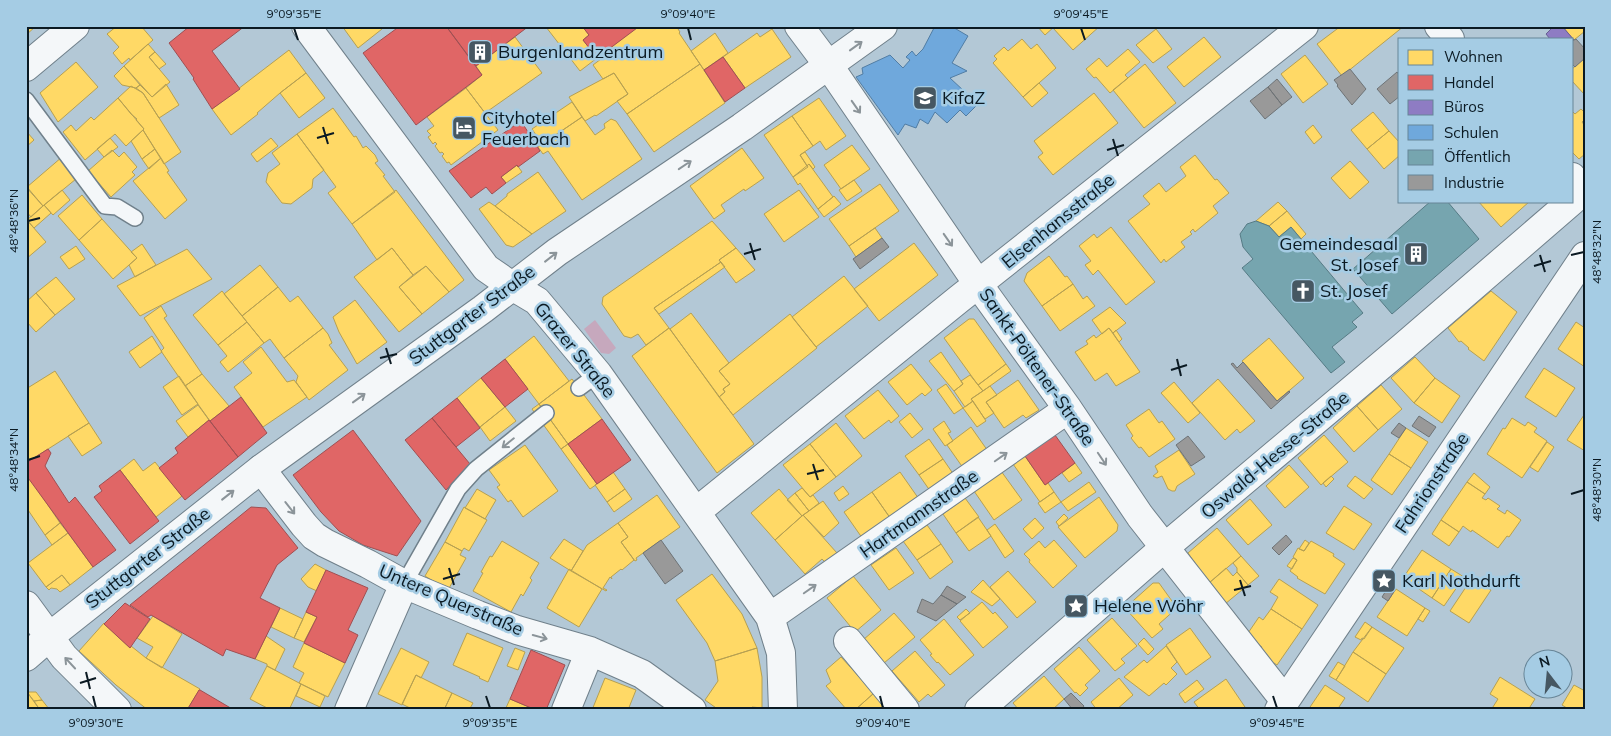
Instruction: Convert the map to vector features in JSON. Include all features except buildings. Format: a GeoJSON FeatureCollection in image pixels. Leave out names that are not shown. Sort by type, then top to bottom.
{"type":"FeatureCollection","features":[{"type":"Feature","properties":{"kind":"street"},"geometry":{"type":"LineString","coordinates":[[26,67],[75,26]]}},
{"type":"Feature","properties":{"kind":"street","name":"Grazer Straße"},"geometry":{"type":"LineString","coordinates":[[306,26],[486,268],[537,301],[588,381],[696,512],[770,617],[781,653],[783,710]]}},
{"type":"Feature","properties":{"kind":"street","name":"Sankt-Pöltener-Straße"},"geometry":{"type":"LineString","coordinates":[[799,26],[829,66],[978,284],[1068,409],[1140,516],[1282,705]]}},
{"type":"Feature","properties":{"kind":"street","name":"Stuttgarter Straße"},"geometry":{"type":"LineString","coordinates":[[26,657],[261,469],[557,252],[742,127],[883,26]]}},
{"type":"Feature","properties":{"kind":"street","name":"Elsenhansstraße"},"geometry":{"type":"LineString","coordinates":[[696,512],[978,284],[1304,26]]}},
{"type":"Feature","properties":{"kind":"street"},"geometry":{"type":"LineString","coordinates":[[1440,26],[1449,38]]}},
{"type":"Feature","properties":{"kind":"street","name":"Oswald-Hesse-Straße"},"geometry":{"type":"LineString","coordinates":[[979,710],[1164,548],[1398,351],[1567,202]]}},
{"type":"Feature","properties":{"kind":"street","name":"Fahrionstraße"},"geometry":{"type":"LineString","coordinates":[[1282,705],[1585,256]]}},
{"type":"Feature","properties":{"kind":"street","name":"Hartmannstraße"},"geometry":{"type":"LineString","coordinates":[[770,617],[1068,409]]}},
{"type":"Feature","properties":{"kind":"street","name":"Untere Querstraße"},"geometry":{"type":"LineString","coordinates":[[261,469],[314,536],[404,584],[517,630],[590,650],[642,674],[692,710]]}},
{"type":"Feature","properties":{"kind":"street"},"geometry":{"type":"LineString","coordinates":[[349,710],[404,584]]}},
{"type":"Feature","properties":{"kind":"street"},"geometry":{"type":"LineString","coordinates":[[26,605],[64,657],[117,710]]}},
{"type":"Feature","properties":{"kind":"street"},"geometry":{"type":"LineString","coordinates":[[848,640],[905,710]]}},
{"type":"Feature","properties":{"kind":"street"},"geometry":{"type":"LineString","coordinates":[[566,710],[590,650]]}},
{"type":"Feature","properties":{"kind":"lane"},"geometry":{"type":"LineString","coordinates":[[26,100],[105,206],[117,207],[135,218]]}},
{"type":"Feature","properties":{"kind":"lane"},"geometry":{"type":"LineString","coordinates":[[404,584],[458,489],[476,469],[546,413]]}},
{"type":"Feature","properties":{"kind":"shaded area"},"geometry":{"type":"Polygon","coordinates":[[[595,320],[616,348],[609,354],[601,353],[584,329],[595,320]]]}},
{"type":"Feature","properties":{"kind":"place","name":"Burgenlandzentrum"},"geometry":{"type":"Point","coordinates":[480,52]}},
{"type":"Feature","properties":{"kind":"place","name":"KifaZ"},"geometry":{"type":"Point","coordinates":[925,98]}},
{"type":"Feature","properties":{"kind":"place","name":"Cityhotel Feuerbach"},"geometry":{"type":"Point","coordinates":[464,128]}},
{"type":"Feature","properties":{"kind":"place","name":"Gemeindesaal St. Josef"},"geometry":{"type":"Point","coordinates":[1416,254]}},
{"type":"Feature","properties":{"kind":"place","name":"St. Josef"},"geometry":{"type":"Point","coordinates":[1303,291]}},
{"type":"Feature","properties":{"kind":"place","name":"Karl Nothdurft"},"geometry":{"type":"Point","coordinates":[1384,581]}},
{"type":"Feature","properties":{"kind":"place","name":"Helene Wöhr"},"geometry":{"type":"Point","coordinates":[1076,606]}}]}
